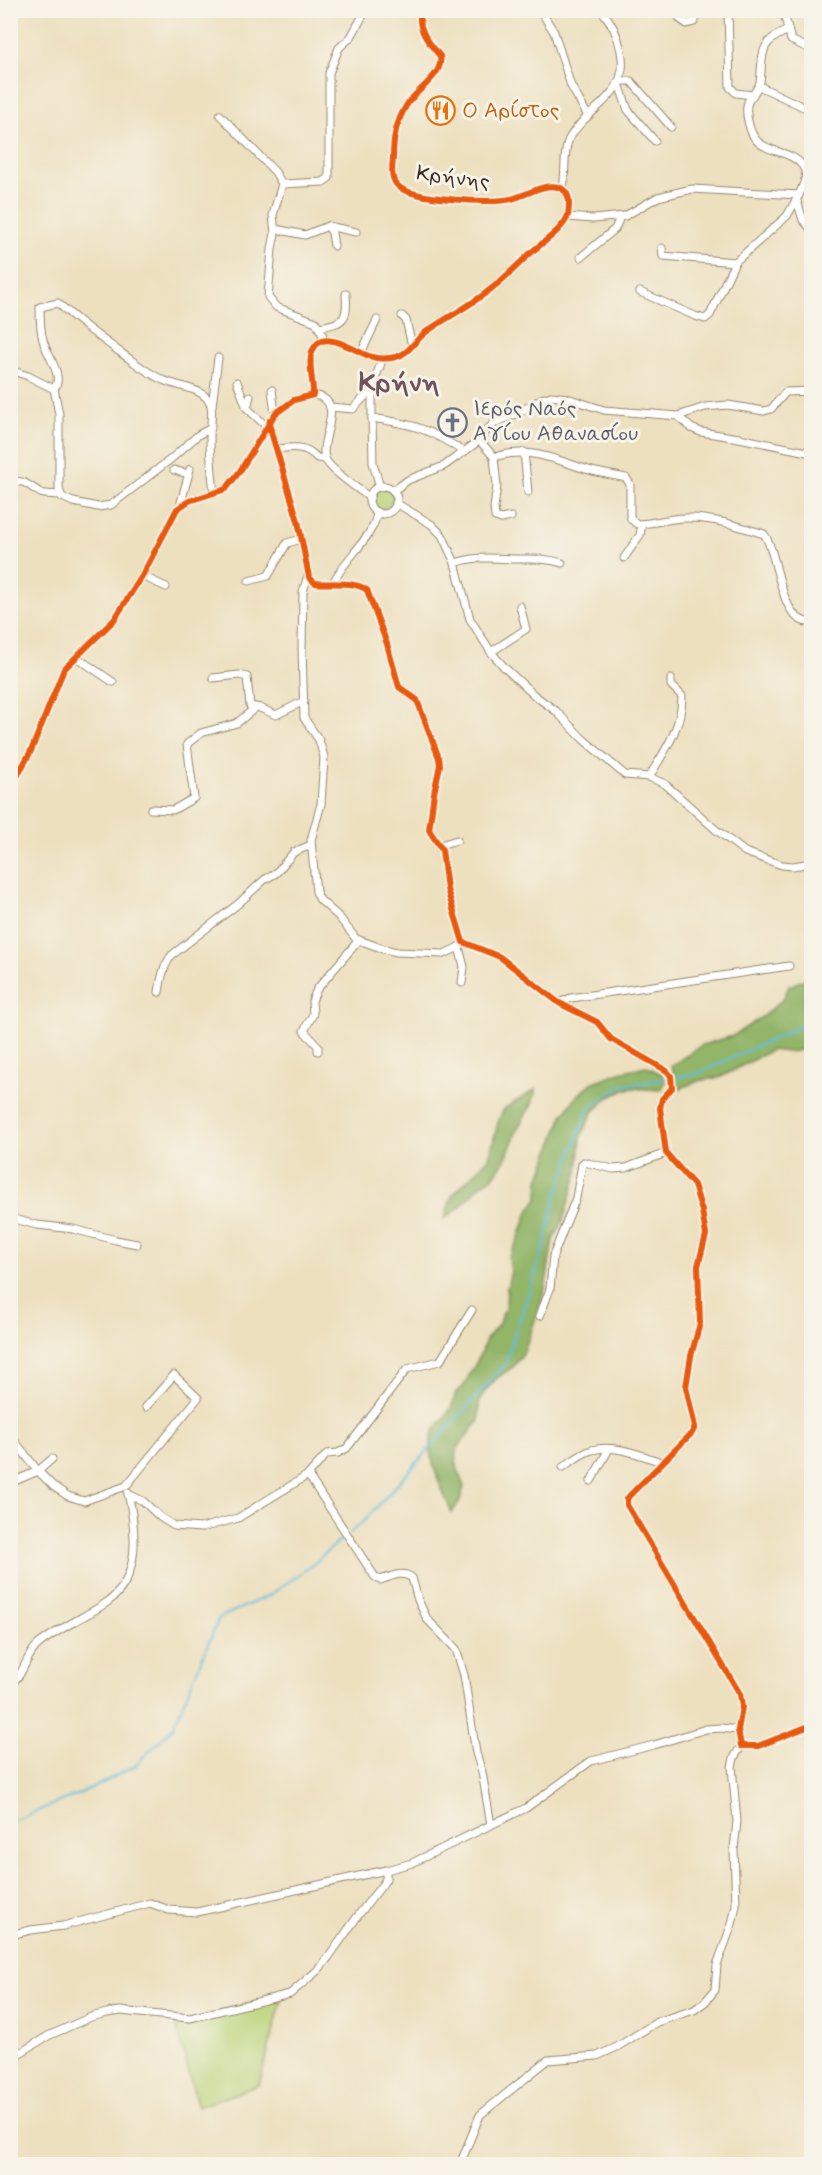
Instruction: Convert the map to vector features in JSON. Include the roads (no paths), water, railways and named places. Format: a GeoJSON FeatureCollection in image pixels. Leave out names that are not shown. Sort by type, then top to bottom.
{"type":"FeatureCollection","features":[{"type":"Feature","properties":{"kind":"street"},"geometry":{"type":"LineString","coordinates":[[282,184],[323,182],[329,178],[329,73],[339,48],[351,37],[366,10]]}},
{"type":"Feature","properties":{"kind":"street"},"geometry":{"type":"LineString","coordinates":[[423,10],[446,15],[455,14],[459,10]]}},
{"type":"Feature","properties":{"kind":"street","name":"Κρήνης"},"geometry":{"type":"LineString","coordinates":[[423,10],[419,20],[422,30],[441,60],[438,71],[407,103],[396,126],[392,170],[396,184],[405,191],[422,196],[488,202],[510,200],[548,187],[563,189]]}},
{"type":"Feature","properties":{"kind":"street"},"geometry":{"type":"LineString","coordinates":[[540,10],[554,32],[571,86],[588,116]]}},
{"type":"Feature","properties":{"kind":"street"},"geometry":{"type":"LineString","coordinates":[[312,395],[312,354],[317,344],[325,340],[373,357],[400,356],[427,331],[488,292],[548,238],[567,217],[569,199],[563,189],[567,144],[570,137],[588,116],[611,94],[619,82],[623,63],[620,46],[612,25],[601,10]]}},
{"type":"Feature","properties":{"kind":"street"},"geometry":{"type":"LineString","coordinates":[[676,10],[680,19],[687,24],[694,22],[700,10]]}},
{"type":"Feature","properties":{"kind":"street"},"geometry":{"type":"LineString","coordinates":[[728,10],[730,87],[735,93],[753,95]]}},
{"type":"Feature","properties":{"kind":"street"},"geometry":{"type":"LineString","coordinates":[[783,10],[791,40],[811,49]]}},
{"type":"Feature","properties":{"kind":"street"},"geometry":{"type":"LineString","coordinates":[[640,292],[705,319],[710,315],[735,262],[787,216],[798,198],[806,177],[803,166],[788,156],[763,146],[752,133],[747,106],[759,86],[765,47],[771,39],[788,30]]}},
{"type":"Feature","properties":{"kind":"street"},"geometry":{"type":"LineString","coordinates":[[619,82],[631,81],[671,127]]}},
{"type":"Feature","properties":{"kind":"street"},"geometry":{"type":"LineString","coordinates":[[619,82],[628,110],[656,141]]}},
{"type":"Feature","properties":{"kind":"street"},"geometry":{"type":"LineString","coordinates":[[759,86],[812,111]]}},
{"type":"Feature","properties":{"kind":"street"},"geometry":{"type":"LineString","coordinates":[[220,115],[275,172],[282,184],[273,215],[275,229],[268,297],[276,307],[286,309],[296,316],[314,320],[325,340]]}},
{"type":"Feature","properties":{"kind":"street"},"geometry":{"type":"LineString","coordinates":[[567,217],[584,219],[620,217],[631,214],[662,195],[692,189],[798,198]]}},
{"type":"Feature","properties":{"kind":"street"},"geometry":{"type":"LineString","coordinates":[[798,198],[803,220],[812,230]]}},
{"type":"Feature","properties":{"kind":"street"},"geometry":{"type":"LineString","coordinates":[[581,257],[615,229],[620,217]]}},
{"type":"Feature","properties":{"kind":"street"},"geometry":{"type":"LineString","coordinates":[[275,229],[303,235],[328,226],[356,232]]}},
{"type":"Feature","properties":{"kind":"street"},"geometry":{"type":"LineString","coordinates":[[328,226],[332,233],[334,246]]}},
{"type":"Feature","properties":{"kind":"street"},"geometry":{"type":"LineString","coordinates":[[662,248],[663,256],[735,262]]}},
{"type":"Feature","properties":{"kind":"street"},"geometry":{"type":"LineString","coordinates":[[319,327],[343,320],[347,312],[346,294]]}},
{"type":"Feature","properties":{"kind":"street"},"geometry":{"type":"LineString","coordinates":[[60,495],[59,414],[54,389],[57,384],[56,375],[43,341],[40,308],[42,306],[58,303],[92,333],[149,373],[167,382],[190,388],[204,396],[209,402],[211,412]]}},
{"type":"Feature","properties":{"kind":"street"},"geometry":{"type":"LineString","coordinates":[[402,316],[406,320],[412,346]]}},
{"type":"Feature","properties":{"kind":"street"},"geometry":{"type":"LineString","coordinates":[[361,352],[377,320]]}},
{"type":"Feature","properties":{"kind":"street"},"geometry":{"type":"LineString","coordinates":[[214,493],[210,454],[211,412],[218,358]]}},
{"type":"Feature","properties":{"kind":"street"},"geometry":{"type":"LineString","coordinates":[[380,487],[373,463],[372,389],[383,358]]}},
{"type":"Feature","properties":{"kind":"street"},"geometry":{"type":"LineString","coordinates":[[10,370],[54,389]]}},
{"type":"Feature","properties":{"kind":"street"},"geometry":{"type":"LineString","coordinates":[[237,382],[247,408],[270,420]]}},
{"type":"Feature","properties":{"kind":"street"},"geometry":{"type":"LineString","coordinates":[[330,408],[353,409],[372,389]]}},
{"type":"Feature","properties":{"kind":"street"},"geometry":{"type":"LineString","coordinates":[[272,390],[270,420],[302,539],[308,575],[303,592],[304,720],[319,740],[324,753],[321,804],[311,844],[317,895],[359,940],[384,949],[444,954],[461,944],[500,957],[560,1004],[597,1022],[611,1040],[665,1070],[671,1079],[671,1090],[662,1099],[660,1108],[666,1153],[694,1185],[706,1235],[698,1266],[700,1323],[686,1387],[694,1427],[692,1433],[630,1495],[627,1505],[740,1694],[742,1707],[738,1730],[741,1746],[732,1767],[737,1821],[734,1850],[736,1905],[732,1924],[717,1965],[715,1990],[694,2010],[657,2022],[617,2047],[597,2056],[548,2060],[480,2115],[461,2162],[447,2164]]}},
{"type":"Feature","properties":{"kind":"street"},"geometry":{"type":"LineString","coordinates":[[393,491],[408,480],[444,466],[479,440],[495,423],[514,416],[548,396],[567,398],[604,410],[678,416],[705,407],[728,405],[764,411],[771,409],[786,392],[812,391]]}},
{"type":"Feature","properties":{"kind":"street"},"geometry":{"type":"LineString","coordinates":[[180,506],[228,486],[270,420],[294,400],[312,395],[323,398],[330,408],[331,420],[323,452],[327,464],[370,498]]}},
{"type":"Feature","properties":{"kind":"street"},"geometry":{"type":"LineString","coordinates":[[247,408],[250,396]]}},
{"type":"Feature","properties":{"kind":"street"},"geometry":{"type":"LineString","coordinates":[[678,416],[691,428],[701,432],[812,453]]}},
{"type":"Feature","properties":{"kind":"street"},"geometry":{"type":"LineString","coordinates":[[372,417],[417,426],[446,439],[464,452]]}},
{"type":"Feature","properties":{"kind":"street"},"geometry":{"type":"LineString","coordinates":[[10,483],[18,480],[26,482],[42,493],[60,495],[73,502],[95,507],[111,504],[211,428]]}},
{"type":"Feature","properties":{"kind":"street"},"geometry":{"type":"LineString","coordinates":[[479,440],[494,457],[497,486],[495,517],[501,519],[511,517]]}},
{"type":"Feature","properties":{"kind":"street"},"geometry":{"type":"LineString","coordinates":[[276,449],[298,447],[310,451],[317,458],[325,459]]}},
{"type":"Feature","properties":{"kind":"street"},"geometry":{"type":"LineString","coordinates":[[494,457],[524,452],[554,457],[590,470],[629,480],[630,515],[634,522],[642,524],[664,519],[692,518],[722,522],[764,534],[771,544],[788,606],[798,619],[812,622]]}},
{"type":"Feature","properties":{"kind":"street"},"geometry":{"type":"LineString","coordinates":[[524,452],[528,492]]}},
{"type":"Feature","properties":{"kind":"street"},"geometry":{"type":"LineString","coordinates":[[10,789],[31,751],[59,677],[64,669],[114,620],[142,576],[180,506],[189,471],[174,470]]}},
{"type":"Feature","properties":{"kind":"street"},"geometry":{"type":"LineString","coordinates":[[333,583],[344,563],[376,521],[376,512],[371,506],[370,498],[374,490],[388,487],[396,497],[396,503],[389,513],[376,512]]}},
{"type":"Feature","properties":{"kind":"street"},"geometry":{"type":"LineString","coordinates":[[396,503],[421,517],[439,531],[446,541],[455,563],[470,619],[491,652],[534,695],[556,711],[583,739],[625,776],[649,777],[665,784],[715,829],[745,852],[782,865],[812,863]]}},
{"type":"Feature","properties":{"kind":"street"},"geometry":{"type":"LineString","coordinates":[[624,558],[640,535],[642,524]]}},
{"type":"Feature","properties":{"kind":"street"},"geometry":{"type":"LineString","coordinates":[[249,581],[268,576],[287,543],[302,539]]}},
{"type":"Feature","properties":{"kind":"street"},"geometry":{"type":"LineString","coordinates":[[455,563],[488,557],[544,558],[562,563]]}},
{"type":"Feature","properties":{"kind":"street"},"geometry":{"type":"LineString","coordinates":[[308,575],[315,583],[333,583],[362,587],[367,590],[389,648],[399,687],[414,697],[420,707],[439,758],[440,765],[429,830],[440,845],[447,889],[461,944],[464,967],[462,983]]}},
{"type":"Feature","properties":{"kind":"street"},"geometry":{"type":"LineString","coordinates":[[142,576],[166,587]]}},
{"type":"Feature","properties":{"kind":"street"},"geometry":{"type":"LineString","coordinates":[[491,652],[526,629],[520,606]]}},
{"type":"Feature","properties":{"kind":"street"},"geometry":{"type":"LineString","coordinates":[[76,657],[113,682]]}},
{"type":"Feature","properties":{"kind":"street"},"geometry":{"type":"LineString","coordinates":[[213,678],[239,675],[247,677],[250,706],[276,715],[304,701]]}},
{"type":"Feature","properties":{"kind":"street"},"geometry":{"type":"LineString","coordinates":[[649,777],[672,740],[679,722],[682,696],[671,685],[671,680]]}},
{"type":"Feature","properties":{"kind":"street"},"geometry":{"type":"LineString","coordinates":[[151,809],[172,810],[194,798],[187,744],[201,733],[237,723],[255,708]]}},
{"type":"Feature","properties":{"kind":"street"},"geometry":{"type":"LineString","coordinates":[[440,845],[457,840]]}},
{"type":"Feature","properties":{"kind":"street"},"geometry":{"type":"LineString","coordinates":[[159,992],[166,962],[172,955],[238,904],[264,880],[276,873],[294,852],[311,844]]}},
{"type":"Feature","properties":{"kind":"street"},"geometry":{"type":"LineString","coordinates":[[318,1051],[318,1046],[304,1031],[313,1014],[312,998],[322,981],[359,940]]}},
{"type":"Feature","properties":{"kind":"street"},"geometry":{"type":"LineString","coordinates":[[560,1004],[571,998],[789,966]]}},
{"type":"Feature","properties":{"kind":"street"},"geometry":{"type":"LineString","coordinates":[[540,1316],[550,1288],[553,1256],[576,1198],[582,1164],[584,1162],[613,1169],[626,1168],[666,1153]]}},
{"type":"Feature","properties":{"kind":"street"},"geometry":{"type":"LineString","coordinates":[[10,1218],[37,1225],[73,1229],[137,1244]]}},
{"type":"Feature","properties":{"kind":"street"},"geometry":{"type":"LineString","coordinates":[[128,1494],[143,1501],[174,1526],[201,1528],[232,1521],[308,1475],[327,1455],[347,1448],[407,1369],[440,1361],[472,1310]]}},
{"type":"Feature","properties":{"kind":"street"},"geometry":{"type":"LineString","coordinates":[[10,1435],[38,1471],[62,1492],[79,1501],[89,1500],[126,1486],[198,1398],[174,1376],[146,1407]]}},
{"type":"Feature","properties":{"kind":"street"},"geometry":{"type":"LineString","coordinates":[[563,1467],[592,1450],[609,1449],[634,1453],[661,1462]]}},
{"type":"Feature","properties":{"kind":"street"},"geometry":{"type":"LineString","coordinates":[[591,1480],[609,1449]]}},
{"type":"Feature","properties":{"kind":"street"},"geometry":{"type":"LineString","coordinates":[[10,1483],[38,1471],[52,1459]]}},
{"type":"Feature","properties":{"kind":"street"},"geometry":{"type":"LineString","coordinates":[[308,1475],[375,1577],[380,1580],[398,1574],[407,1574],[412,1578],[418,1600],[427,1619],[456,1649],[464,1676],[476,1753],[482,1772],[491,1825]]}},
{"type":"Feature","properties":{"kind":"street"},"geometry":{"type":"LineString","coordinates":[[10,1684],[19,1679],[23,1665],[39,1644],[107,1602],[124,1586],[135,1544],[133,1519],[126,1486]]}},
{"type":"Feature","properties":{"kind":"street"},"geometry":{"type":"LineString","coordinates":[[741,1746],[758,1746],[812,1725]]}},
{"type":"Feature","properties":{"kind":"street"},"geometry":{"type":"LineString","coordinates":[[10,1935],[63,1926],[150,1903],[169,1910],[197,1912],[412,1863],[526,1808],[591,1761],[706,1729],[738,1730]]}},
{"type":"Feature","properties":{"kind":"street"},"geometry":{"type":"LineString","coordinates":[[10,2059],[48,2036],[91,2017],[107,2013],[120,2011],[190,2018],[290,1994],[318,1970],[328,1958],[382,1886],[386,1879],[386,1870]]}},
{"type":"Feature","properties":{"kind":"waterway"},"geometry":{"type":"LineString","coordinates":[[350,1533],[365,1520],[504,1366],[543,1251],[556,1197],[588,1109],[621,1086],[699,1073],[812,1021]]}},
{"type":"Feature","properties":{"kind":"waterway"},"geometry":{"type":"LineString","coordinates":[[10,1822],[91,1789],[135,1766],[173,1727],[219,1618],[270,1595],[312,1565],[345,1536]]}},
{"type":"Feature","properties":{"kind":"place","name":"Ο Αρίστος"},"geometry":{"type":"Point","coordinates":[441,111]}},
{"type":"Feature","properties":{"kind":"place","name":"Ιερός Ναός Αγίου Αθανασίου"},"geometry":{"type":"Point","coordinates":[452,422]}},
{"type":"Feature","properties":{"kind":"district","name":"Κρήνη"},"geometry":{"type":"Point","coordinates":[399,383]}}]}
